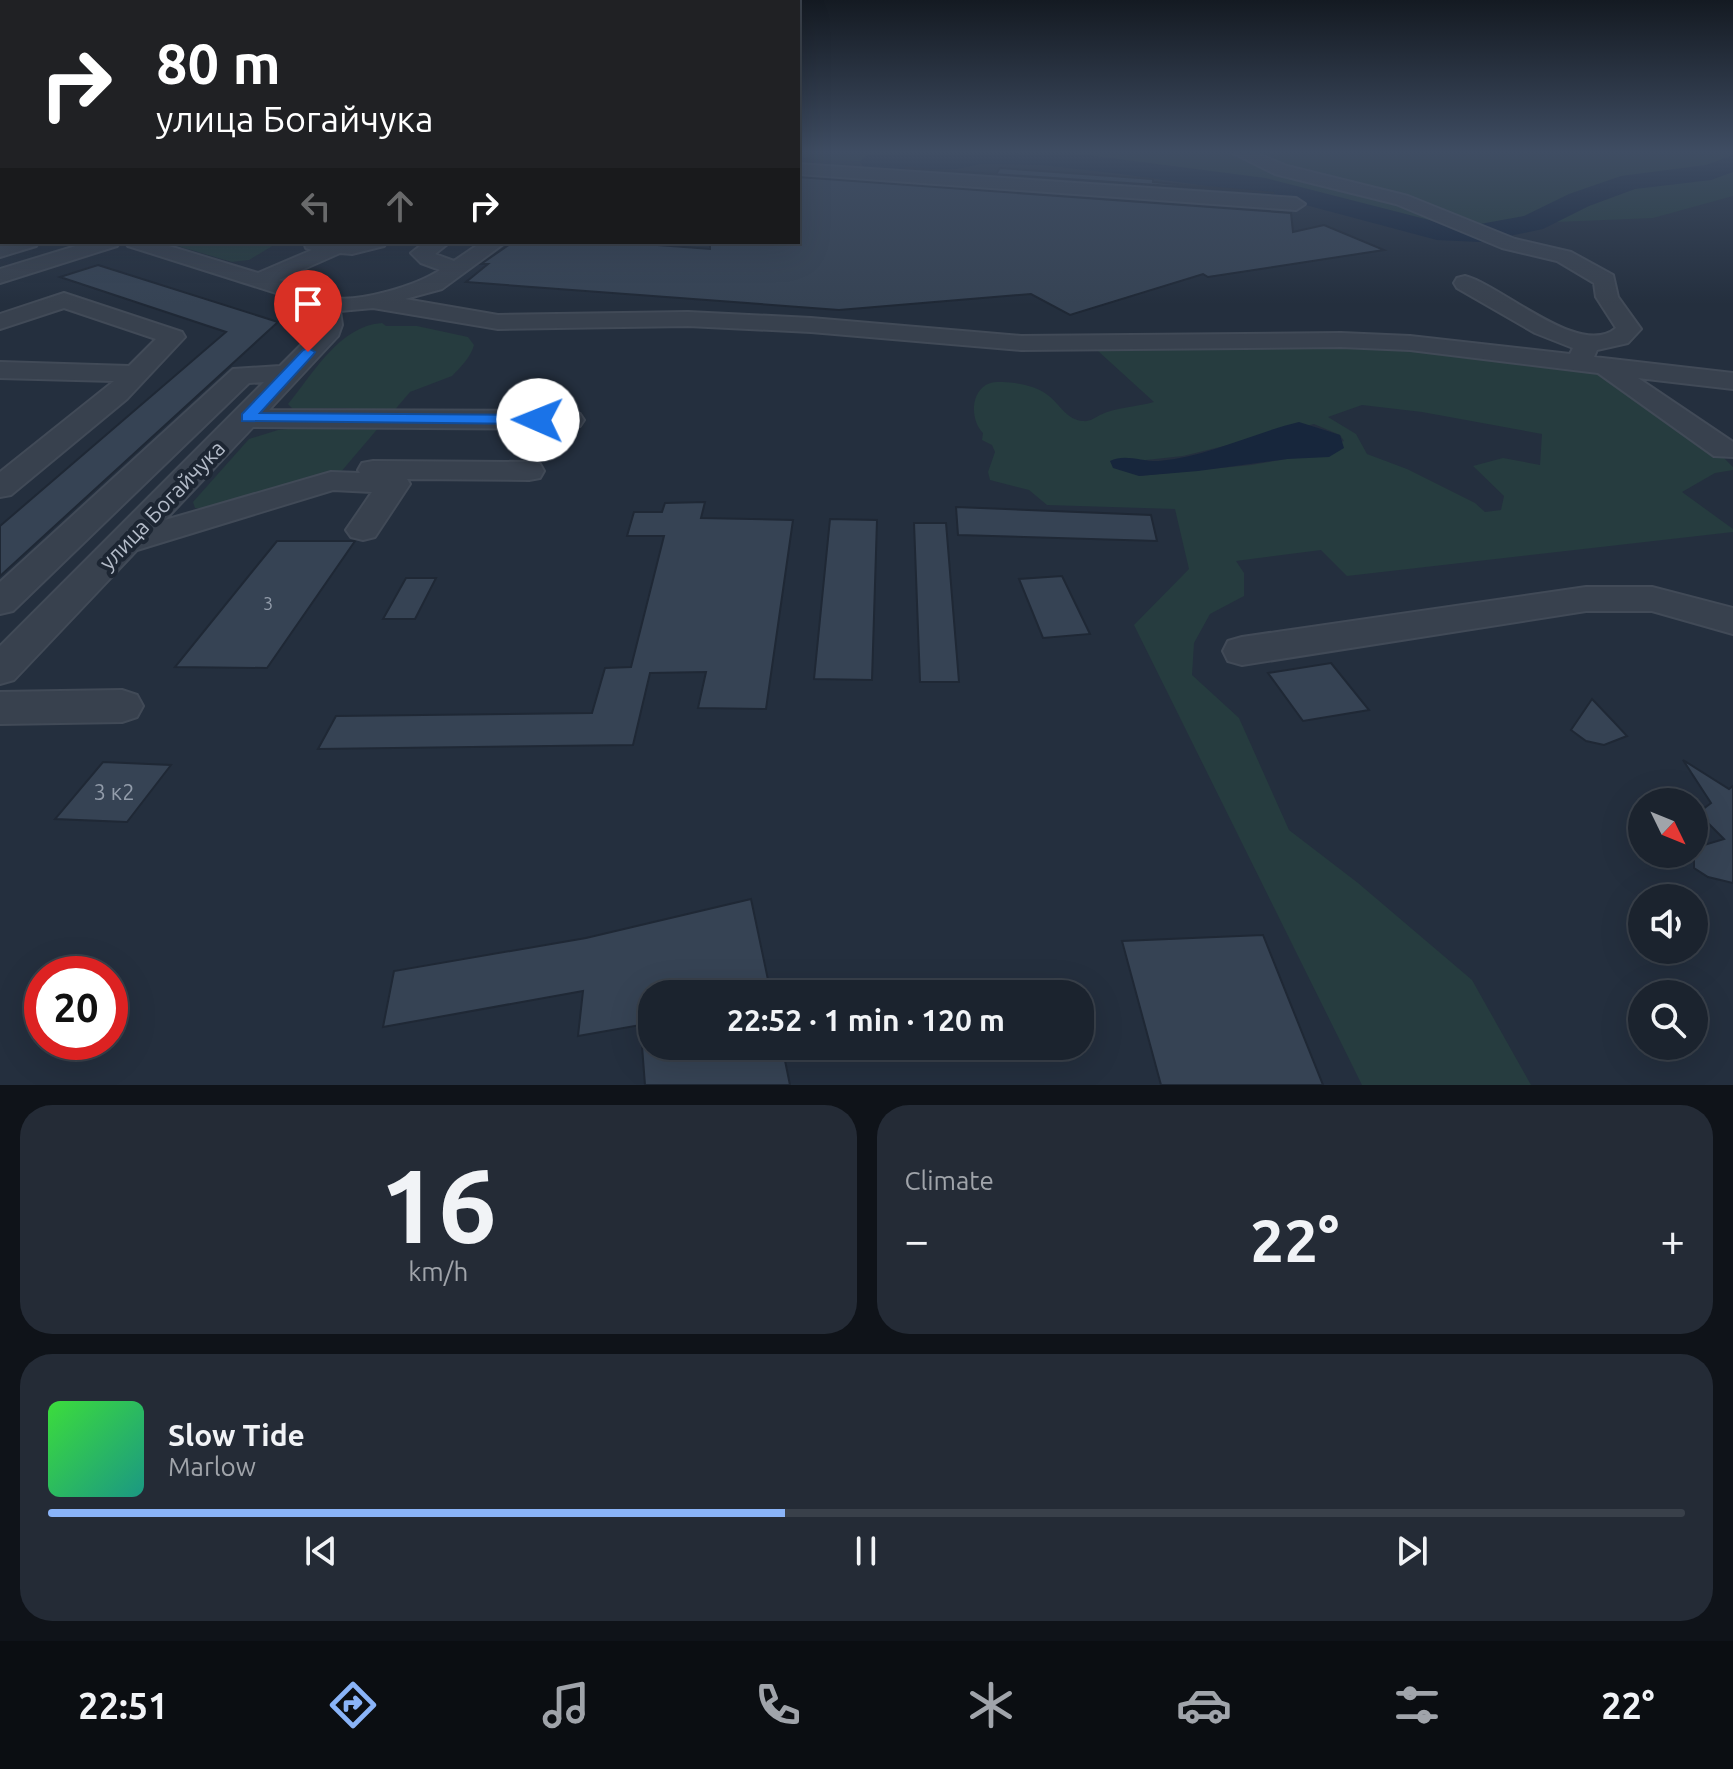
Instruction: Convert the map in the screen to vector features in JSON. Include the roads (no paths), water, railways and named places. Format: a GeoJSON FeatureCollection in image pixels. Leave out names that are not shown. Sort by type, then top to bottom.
{"type":"FeatureCollection","features":[{"type":"Feature","properties":{"kind":"street"},"geometry":{"type":"LineString","coordinates":[[1277,203],[1296,204]]}},
{"type":"Feature","properties":{"kind":"street"},"geometry":{"type":"LineString","coordinates":[[1408,203],[1509,244],[1564,256],[1605,280],[1607,297],[1629,329],[1590,358]]}},
{"type":"Feature","properties":{"kind":"street"},"geometry":{"type":"LineString","coordinates":[[0,251],[23,244]]}},
{"type":"Feature","properties":{"kind":"street"},"geometry":{"type":"LineString","coordinates":[[0,276],[104,244]]}},
{"type":"Feature","properties":{"kind":"street"},"geometry":{"type":"LineString","coordinates":[[141,244],[303,292],[327,305],[373,301],[434,284],[493,244]]}},
{"type":"Feature","properties":{"kind":"street"},"geometry":{"type":"LineString","coordinates":[[229,271],[297,244]]}},
{"type":"Feature","properties":{"kind":"street"},"geometry":{"type":"LineString","coordinates":[[313,244],[334,248],[373,244]]}},
{"type":"Feature","properties":{"kind":"street"},"geometry":{"type":"LineString","coordinates":[[437,244],[421,253],[428,259],[459,269]]}},
{"type":"Feature","properties":{"kind":"street"},"geometry":{"type":"LineString","coordinates":[[260,280],[334,248]]}},
{"type":"Feature","properties":{"kind":"street"},"geometry":{"type":"LineString","coordinates":[[1465,283],[1544,328],[1725,450]]}},
{"type":"Feature","properties":{"kind":"street"},"geometry":{"type":"LineString","coordinates":[[0,322],[64,300],[173,337],[117,393],[0,488]]}},
{"type":"Feature","properties":{"kind":"street"},"geometry":{"type":"LineString","coordinates":[[373,301],[498,322],[688,319],[811,325],[1021,343],[1341,340],[1590,358],[1733,381]]}},
{"type":"Feature","properties":{"kind":"street","name":"улица Богайчука"},"geometry":{"type":"LineString","coordinates":[[0,670],[329,331],[332,318],[327,305]]}},
{"type":"Feature","properties":{"kind":"street"},"geometry":{"type":"LineString","coordinates":[[0,370],[134,374]]}},
{"type":"Feature","properties":{"kind":"street"},"geometry":{"type":"LineString","coordinates":[[0,602],[242,375],[288,374]]}},
{"type":"Feature","properties":{"kind":"street"},"geometry":{"type":"LineString","coordinates":[[247,418],[403,430],[570,420]]}},
{"type":"Feature","properties":{"kind":"street"},"geometry":{"type":"LineString","coordinates":[[403,430],[373,470],[533,457]]}},
{"type":"Feature","properties":{"kind":"street"},"geometry":{"type":"LineString","coordinates":[[126,543],[331,481],[394,484],[363,530]]}},
{"type":"Feature","properties":{"kind":"street"},"geometry":{"type":"LineString","coordinates":[[1242,651],[1586,599],[1652,599],[1733,621]]}},
{"type":"Feature","properties":{"kind":"street"},"geometry":{"type":"LineString","coordinates":[[0,708],[122,706]]}},
{"type":"Feature","properties":{"kind":"water"},"geometry":{"type":"Polygon","coordinates":[[[1299,422],[1340,435],[1344,448],[1329,457],[1139,476],[1113,468],[1110,461],[1122,458],[1153,461],[1177,459],[1299,422]]]}},
{"type":"Feature","properties":{"kind":"waterway"},"geometry":{"type":"LineString","coordinates":[[1329,203],[1437,231],[1480,233],[1532,223],[1574,203]]}}]}
